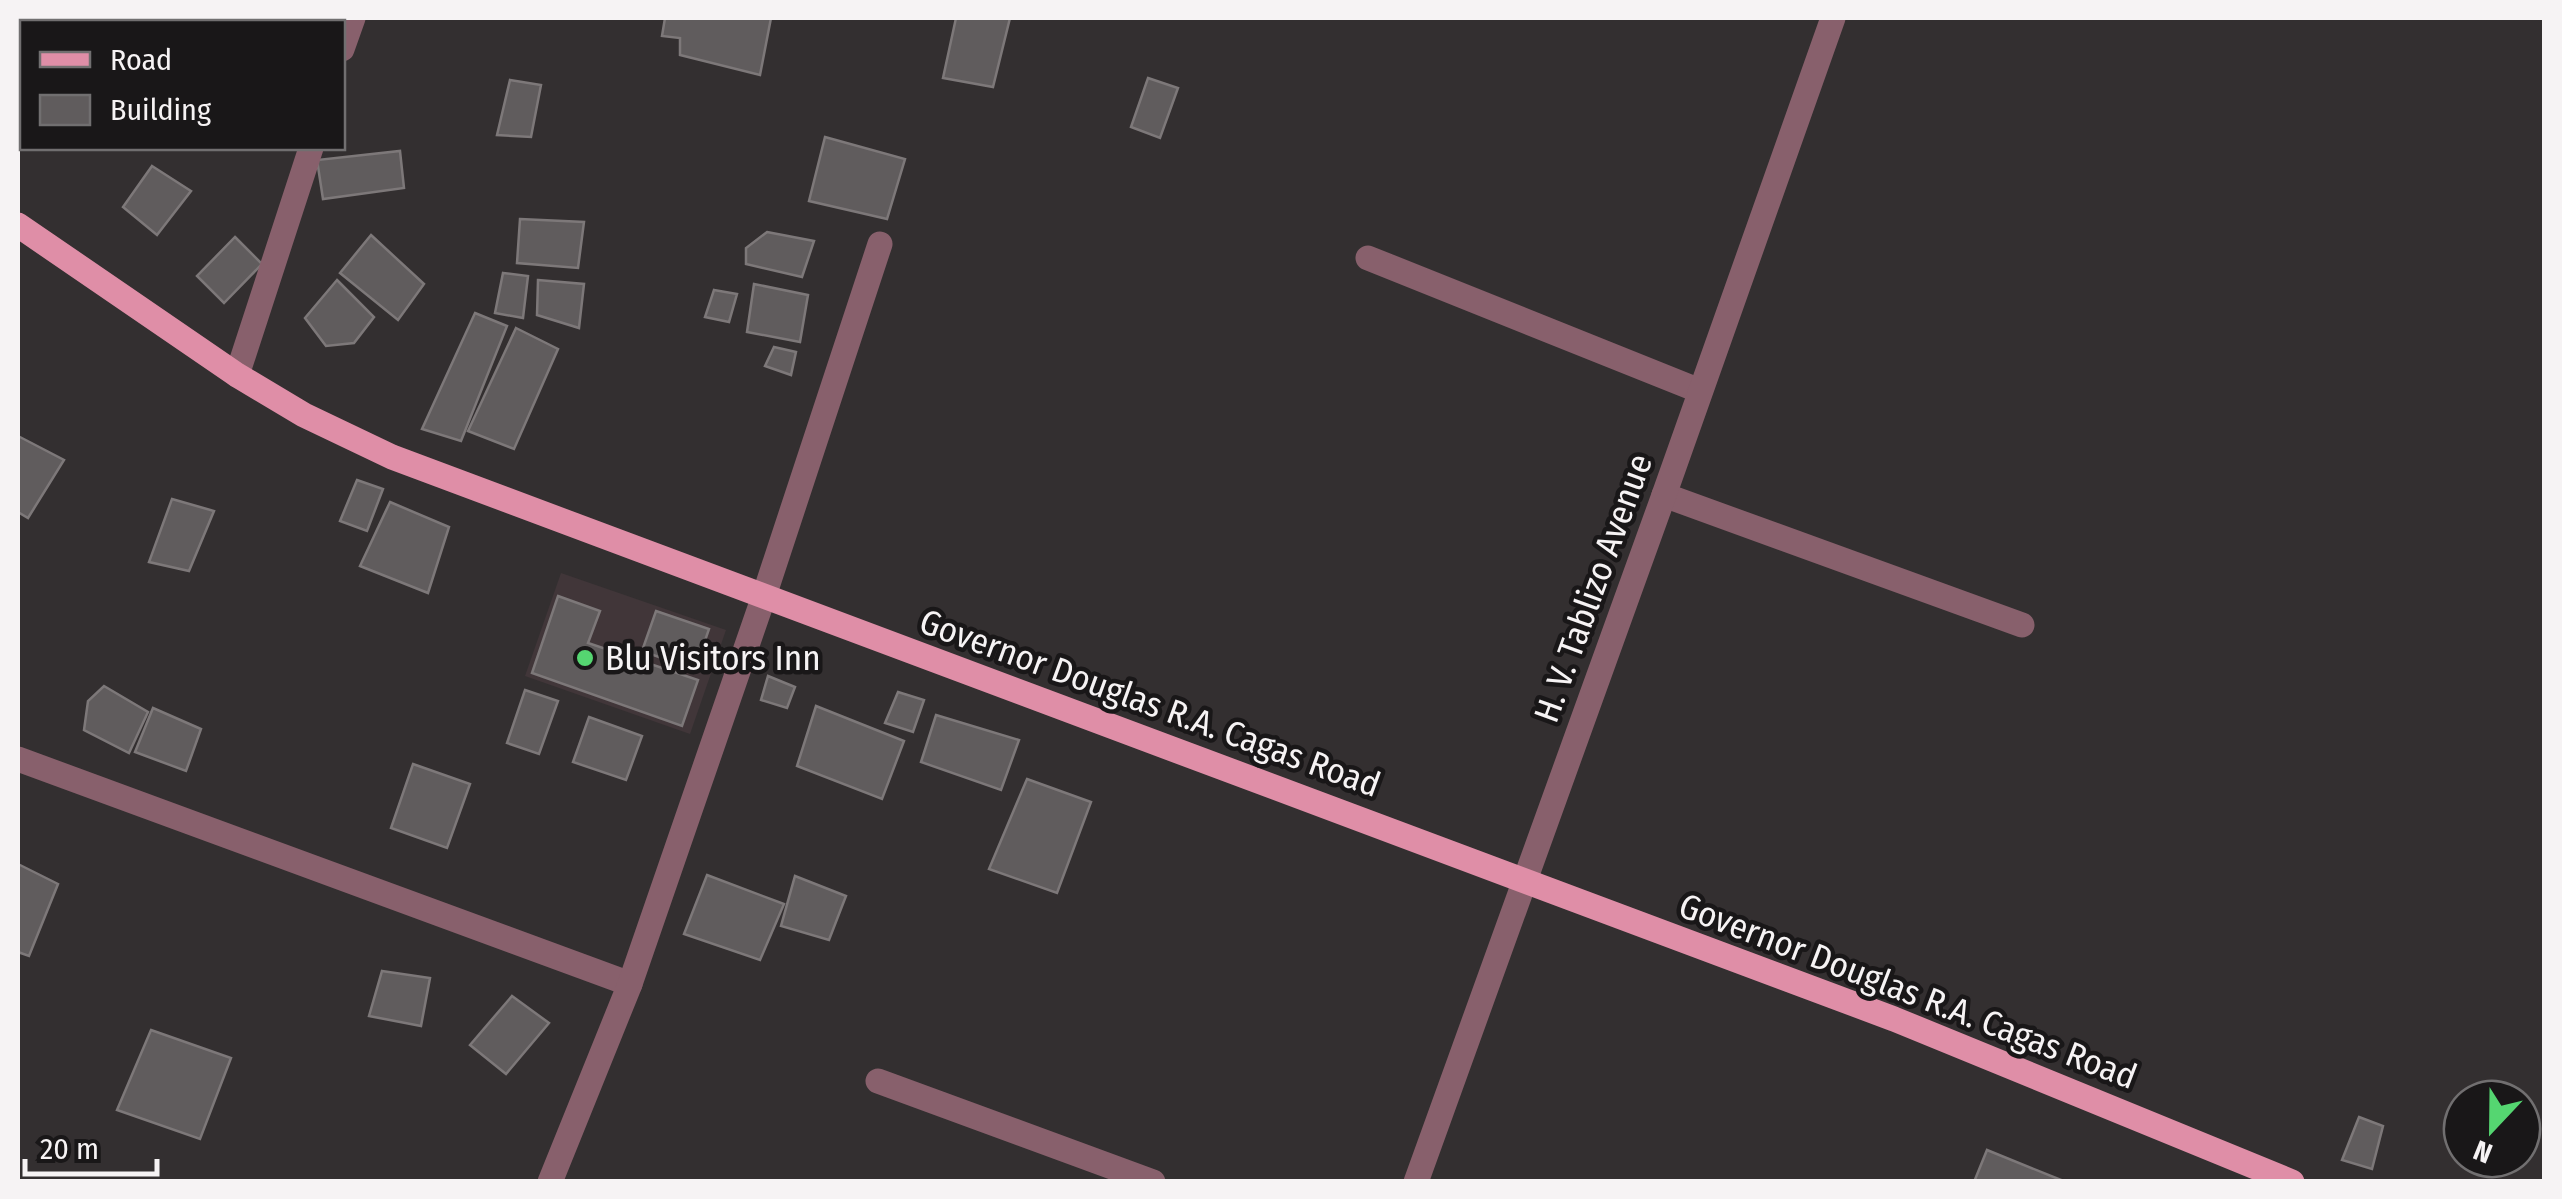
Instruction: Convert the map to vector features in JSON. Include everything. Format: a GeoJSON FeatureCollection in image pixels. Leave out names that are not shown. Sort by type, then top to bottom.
{"type":"FeatureCollection","features":[{"type":"Feature","properties":{"kind":"main road","name":"Governor Douglas R.A. Cagas Road"},"geometry":{"type":"LineString","coordinates":[[18,226],[237,375],[304,415],[392,457],[1894,1019],[2292,1182]]}},
{"type":"Feature","properties":{"kind":"street","name":"H. V. Tablizo Avenue"},"geometry":{"type":"LineString","coordinates":[[1416,1182],[1833,18]]}},
{"type":"Feature","properties":{"kind":"street"},"geometry":{"type":"LineString","coordinates":[[237,375],[310,150]]}},
{"type":"Feature","properties":{"kind":"street"},"geometry":{"type":"LineString","coordinates":[[550,1182],[630,984],[880,244]]}},
{"type":"Feature","properties":{"kind":"street"},"geometry":{"type":"LineString","coordinates":[[1368,258],[1700,391]]}},
{"type":"Feature","properties":{"kind":"street"},"geometry":{"type":"LineString","coordinates":[[1664,495],[2022,625]]}},
{"type":"Feature","properties":{"kind":"street"},"geometry":{"type":"LineString","coordinates":[[18,760],[630,984]]}},
{"type":"Feature","properties":{"kind":"street"},"geometry":{"type":"LineString","coordinates":[[878,1082],[1153,1182]]}},
{"type":"Feature","properties":{"kind":"shaded area"},"geometry":{"type":"Polygon","coordinates":[[[561,573],[726,630],[690,734],[525,676],[561,573]]]}},
{"type":"Feature","properties":{"kind":"building"},"geometry":{"type":"Polygon","coordinates":[[[665,18],[771,18],[760,75],[680,55],[680,38],[662,36],[665,18]]]}},
{"type":"Feature","properties":{"kind":"building"},"geometry":{"type":"Polygon","coordinates":[[[956,18],[1010,18],[993,87],[943,78],[956,18]]]}},
{"type":"Feature","properties":{"kind":"building"},"geometry":{"type":"Polygon","coordinates":[[[1148,78],[1178,88],[1160,138],[1131,127],[1148,78]]]}},
{"type":"Feature","properties":{"kind":"building"},"geometry":{"type":"Polygon","coordinates":[[[510,80],[541,85],[531,137],[497,135],[510,80]]]}},
{"type":"Feature","properties":{"kind":"building"},"geometry":{"type":"Polygon","coordinates":[[[825,137],[905,159],[887,219],[809,201],[825,137]]]}},
{"type":"Feature","properties":{"kind":"building"},"geometry":{"type":"Polygon","coordinates":[[[400,151],[404,188],[323,199],[317,160],[400,151]]]}},
{"type":"Feature","properties":{"kind":"building"},"geometry":{"type":"Polygon","coordinates":[[[152,166],[191,191],[157,235],[123,207],[152,166]]]}},
{"type":"Feature","properties":{"kind":"building"},"geometry":{"type":"Polygon","coordinates":[[[520,219],[584,222],[578,268],[517,263],[520,219]]]}},
{"type":"Feature","properties":{"kind":"building"},"geometry":{"type":"Polygon","coordinates":[[[767,232],[814,241],[802,277],[746,264],[746,248],[767,232]]]}},
{"type":"Feature","properties":{"kind":"building"},"geometry":{"type":"Polygon","coordinates":[[[371,235],[424,284],[398,320],[340,273],[371,235]]]}},
{"type":"Feature","properties":{"kind":"building"},"geometry":{"type":"Polygon","coordinates":[[[235,237],[262,264],[224,303],[197,276],[235,237]]]}},
{"type":"Feature","properties":{"kind":"building"},"geometry":{"type":"Polygon","coordinates":[[[503,273],[528,276],[523,318],[495,313],[503,273]]]}},
{"type":"Feature","properties":{"kind":"building"},"geometry":{"type":"Polygon","coordinates":[[[337,280],[374,317],[354,343],[326,346],[305,318],[337,280]]]}},
{"type":"Feature","properties":{"kind":"building"},"geometry":{"type":"Polygon","coordinates":[[[538,280],[584,284],[579,328],[537,315],[538,280]]]}},
{"type":"Feature","properties":{"kind":"building"},"geometry":{"type":"Polygon","coordinates":[[[754,284],[808,295],[800,342],[747,332],[754,284]]]}},
{"type":"Feature","properties":{"kind":"building"},"geometry":{"type":"Polygon","coordinates":[[[714,290],[737,294],[729,322],[705,317],[714,290]]]}},
{"type":"Feature","properties":{"kind":"building"},"geometry":{"type":"Polygon","coordinates":[[[475,313],[507,326],[461,441],[422,429],[475,313]]]}},
{"type":"Feature","properties":{"kind":"building"},"geometry":{"type":"Polygon","coordinates":[[[516,328],[558,349],[514,449],[468,431],[516,328]]]}},
{"type":"Feature","properties":{"kind":"building"},"geometry":{"type":"Polygon","coordinates":[[[774,347],[796,352],[791,375],[765,366],[774,347]]]}},
{"type":"Feature","properties":{"kind":"building"},"geometry":{"type":"Polygon","coordinates":[[[18,436],[64,460],[28,518],[18,512],[18,436]]]}},
{"type":"Feature","properties":{"kind":"building"},"geometry":{"type":"Polygon","coordinates":[[[357,480],[383,489],[367,531],[340,521],[357,480]]]}},
{"type":"Feature","properties":{"kind":"building"},"geometry":{"type":"Polygon","coordinates":[[[172,499],[214,511],[189,571],[149,562],[172,499]]]}},
{"type":"Feature","properties":{"kind":"building"},"geometry":{"type":"Polygon","coordinates":[[[390,502],[449,527],[428,593],[360,566],[390,502]]]}},
{"type":"Feature","properties":{"kind":"building","name":"Blu Visitors Inn"},"geometry":{"type":"Polygon","coordinates":[[[558,596],[600,611],[588,643],[698,680],[682,726],[532,673],[558,596]]]}},
{"type":"Feature","properties":{"kind":"building"},"geometry":{"type":"Polygon","coordinates":[[[656,611],[709,629],[695,670],[642,651],[656,611]]]}},
{"type":"Feature","properties":{"kind":"building"},"geometry":{"type":"Polygon","coordinates":[[[768,676],[795,687],[787,708],[761,700],[768,676]]]}},
{"type":"Feature","properties":{"kind":"building"},"geometry":{"type":"Polygon","coordinates":[[[104,686],[148,712],[129,753],[84,730],[88,701],[104,686]]]}},
{"type":"Feature","properties":{"kind":"building"},"geometry":{"type":"Polygon","coordinates":[[[525,690],[558,701],[539,754],[507,743],[525,690]]]}},
{"type":"Feature","properties":{"kind":"building"},"geometry":{"type":"Polygon","coordinates":[[[898,692],[924,700],[913,732],[885,723],[898,692]]]}},
{"type":"Feature","properties":{"kind":"building"},"geometry":{"type":"Polygon","coordinates":[[[816,706],[904,741],[882,799],[797,766],[816,706]]]}},
{"type":"Feature","properties":{"kind":"building"},"geometry":{"type":"Polygon","coordinates":[[[153,708],[201,729],[186,771],[135,752],[153,708]]]}},
{"type":"Feature","properties":{"kind":"building"},"geometry":{"type":"Polygon","coordinates":[[[936,715],[1019,740],[1001,790],[921,762],[936,715]]]}},
{"type":"Feature","properties":{"kind":"building"},"geometry":{"type":"Polygon","coordinates":[[[589,717],[642,736],[626,780],[573,762],[589,717]]]}},
{"type":"Feature","properties":{"kind":"building"},"geometry":{"type":"Polygon","coordinates":[[[413,764],[470,784],[447,848],[391,828],[413,764]]]}},
{"type":"Feature","properties":{"kind":"building"},"geometry":{"type":"Polygon","coordinates":[[[1027,779],[1091,802],[1057,893],[989,869],[1027,779]]]}},
{"type":"Feature","properties":{"kind":"building"},"geometry":{"type":"Polygon","coordinates":[[[18,864],[58,884],[29,956],[18,952],[18,864]]]}},
{"type":"Feature","properties":{"kind":"building"},"geometry":{"type":"Polygon","coordinates":[[[707,875],[784,904],[760,960],[684,934],[707,875]]]}},
{"type":"Feature","properties":{"kind":"building"},"geometry":{"type":"Polygon","coordinates":[[[795,876],[846,896],[829,940],[781,926],[795,876]]]}},
{"type":"Feature","properties":{"kind":"building"},"geometry":{"type":"Polygon","coordinates":[[[382,971],[430,978],[421,1026],[369,1016],[382,971]]]}},
{"type":"Feature","properties":{"kind":"building"},"geometry":{"type":"Polygon","coordinates":[[[512,996],[549,1023],[506,1074],[470,1045],[512,996]]]}},
{"type":"Feature","properties":{"kind":"building"},"geometry":{"type":"Polygon","coordinates":[[[151,1030],[231,1058],[200,1139],[117,1110],[151,1030]]]}},
{"type":"Feature","properties":{"kind":"building"},"geometry":{"type":"Polygon","coordinates":[[[2359,1117],[2383,1126],[2372,1169],[2342,1160],[2359,1117]]]}},
{"type":"Feature","properties":{"kind":"building"},"geometry":{"type":"Polygon","coordinates":[[[1987,1150],[2066,1182],[1974,1182],[1987,1150]]]}},
{"type":"Feature","properties":{"kind":"place","name":"Blu Visitors Inn"},"geometry":{"type":"Point","coordinates":[585,658]}}]}
